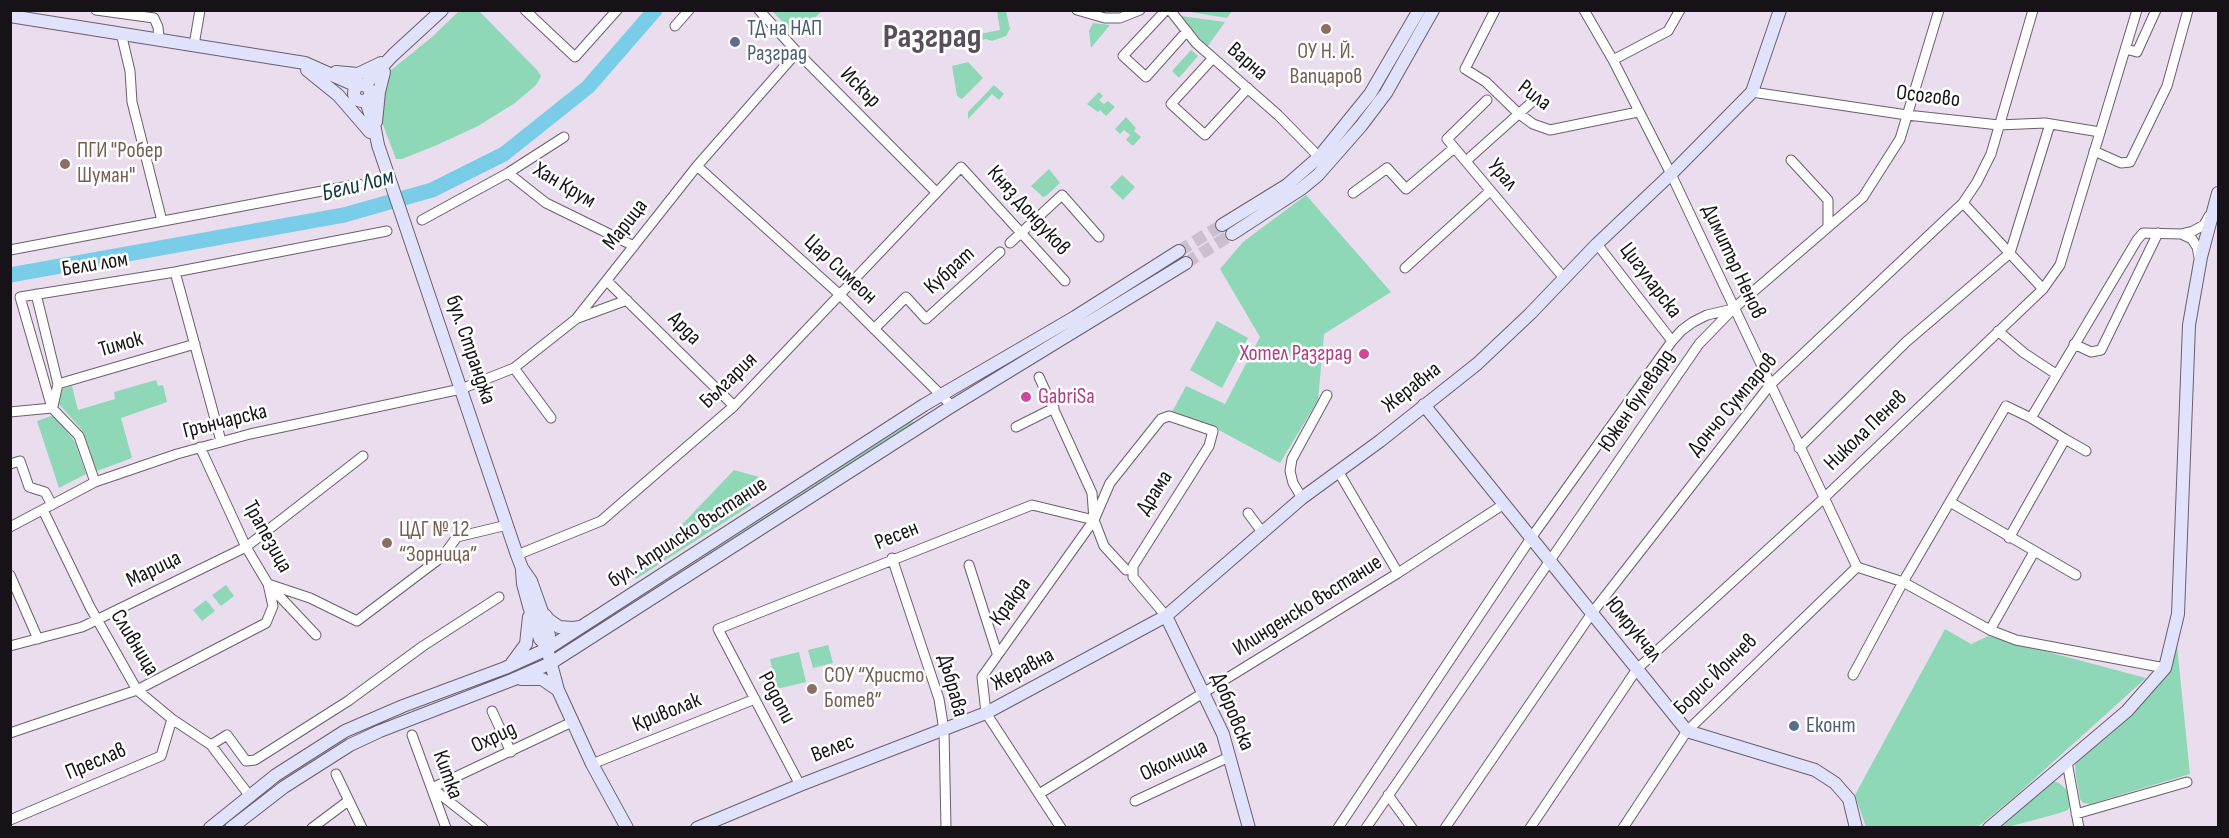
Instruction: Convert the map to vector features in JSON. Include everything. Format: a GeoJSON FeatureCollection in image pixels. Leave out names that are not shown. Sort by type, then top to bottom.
{"type":"FeatureCollection","features":[{"type":"Feature","properties":{"kind":"street"},"geometry":{"type":"LineString","coordinates":[[96,10],[154,18],[158,27],[159,39]]}},
{"type":"Feature","properties":{"kind":"street"},"geometry":{"type":"LineString","coordinates":[[194,45],[200,10]]}},
{"type":"Feature","properties":{"kind":"street"},"geometry":{"type":"LineString","coordinates":[[361,94],[395,53],[442,10]]}},
{"type":"Feature","properties":{"kind":"street"},"geometry":{"type":"LineString","coordinates":[[525,10],[575,57],[617,10]]}},
{"type":"Feature","properties":{"kind":"street"},"geometry":{"type":"LineString","coordinates":[[675,26],[689,10]]}},
{"type":"Feature","properties":{"kind":"street","name":"Искър"},"geometry":{"type":"LineString","coordinates":[[759,10],[797,52],[936,192]]}},
{"type":"Feature","properties":{"kind":"street"},"geometry":{"type":"LineString","coordinates":[[1077,10],[1105,18],[1120,18],[1140,10]]}},
{"type":"Feature","properties":{"kind":"street"},"geometry":{"type":"LineString","coordinates":[[1168,10],[1123,56],[1146,77],[1187,31]]}},
{"type":"Feature","properties":{"kind":"street","name":"Варна"},"geometry":{"type":"LineString","coordinates":[[1168,10],[1196,43],[1288,125],[1323,161]]}},
{"type":"Feature","properties":{"kind":"street"},"geometry":{"type":"LineString","coordinates":[[1232,234],[1301,189],[1370,94],[1419,10]]}},
{"type":"Feature","properties":{"kind":"street"},"geometry":{"type":"LineString","coordinates":[[1222,225],[1323,161],[1361,126],[1386,93],[1433,10]]}},
{"type":"Feature","properties":{"kind":"street","name":"Рила"},"geometry":{"type":"LineString","coordinates":[[1495,10],[1465,69],[1486,82],[1533,124],[1550,130],[1638,112]]}},
{"type":"Feature","properties":{"kind":"street","name":"Димитър Ненов"},"geometry":{"type":"LineString","coordinates":[[1584,10],[1613,60],[1671,174],[1857,567]]}},
{"type":"Feature","properties":{"kind":"street"},"geometry":{"type":"LineString","coordinates":[[1613,60],[1668,31],[1680,10]]}},
{"type":"Feature","properties":{"kind":"street","name":"Жеравна"},"geometry":{"type":"LineString","coordinates":[[986,713],[1166,616],[1302,498],[1477,364],[1752,92],[1780,10]]}},
{"type":"Feature","properties":{"kind":"street","name":"Южен булевард"},"geometry":{"type":"LineString","coordinates":[[1366,828],[1548,559],[1698,345],[1733,309],[1863,196],[1900,139],[1939,10]]}},
{"type":"Feature","properties":{"kind":"street","name":"Дончо Сумпаров"},"geometry":{"type":"LineString","coordinates":[[1445,828],[1592,613],[1770,385],[1963,203],[1991,154],[2032,10]]}},
{"type":"Feature","properties":{"kind":"street","name":"Никола Пенев"},"geometry":{"type":"LineString","coordinates":[[1530,828],[1637,669],[1823,499],[2043,289],[2060,265],[2137,10]]}},
{"type":"Feature","properties":{"kind":"street"},"geometry":{"type":"LineString","coordinates":[[2126,49],[2137,51],[2156,10]]}},
{"type":"Feature","properties":{"kind":"street"},"geometry":{"type":"LineString","coordinates":[[2094,151],[2121,163],[2130,162],[2167,86],[2188,10]]}},
{"type":"Feature","properties":{"kind":"street"},"geometry":{"type":"LineString","coordinates":[[10,16],[311,64],[345,74],[358,74],[369,70],[395,53]]}},
{"type":"Feature","properties":{"kind":"street"},"geometry":{"type":"LineString","coordinates":[[121,33],[130,71],[132,102],[162,221]]}},
{"type":"Feature","properties":{"kind":"street","name":"Марица"},"geometry":{"type":"LineString","coordinates":[[461,388],[514,368],[576,319],[697,166],[797,52]]}},
{"type":"Feature","properties":{"kind":"street"},"geometry":{"type":"LineString","coordinates":[[373,130],[384,72],[395,53]]}},
{"type":"Feature","properties":{"kind":"street"},"geometry":{"type":"LineString","coordinates":[[1213,57],[1171,104],[1205,135],[1248,88]]}},
{"type":"Feature","properties":{"kind":"street"},"geometry":{"type":"LineString","coordinates":[[290,61],[339,86],[361,94]]}},
{"type":"Feature","properties":{"kind":"street"},"geometry":{"type":"LineString","coordinates":[[323,69],[361,94]]}},
{"type":"Feature","properties":{"kind":"street"},"geometry":{"type":"LineString","coordinates":[[307,70],[343,100],[373,130]]}},
{"type":"Feature","properties":{"kind":"street"},"geometry":{"type":"LineString","coordinates":[[361,94],[384,72]]}},
{"type":"Feature","properties":{"kind":"street","name":"Осогово"},"geometry":{"type":"LineString","coordinates":[[1752,92],[1907,115],[1999,125],[2050,124],[2100,132]]}},
{"type":"Feature","properties":{"kind":"street","name":"бул. Странджа"},"geometry":{"type":"LineString","coordinates":[[361,94],[517,555],[531,581],[540,639],[547,647],[558,690],[592,764],[627,828]]}},
{"type":"Feature","properties":{"kind":"street"},"geometry":{"type":"LineString","coordinates":[[1353,194],[1387,168],[1406,189],[1454,148],[1447,139],[1487,100]]}},
{"type":"Feature","properties":{"kind":"street"},"geometry":{"type":"LineString","coordinates":[[1466,161],[1533,101]]}},
{"type":"Feature","properties":{"kind":"street"},"geometry":{"type":"LineString","coordinates":[[1799,448],[1906,342],[2010,253],[2050,124]]}},
{"type":"Feature","properties":{"kind":"street"},"geometry":{"type":"LineString","coordinates":[[422,220],[508,173],[564,137]]}},
{"type":"Feature","properties":{"kind":"street","name":"Урал"},"geometry":{"type":"LineString","coordinates":[[1454,148],[1564,279]]}},
{"type":"Feature","properties":{"kind":"street"},"geometry":{"type":"LineString","coordinates":[[1791,160],[1828,200],[1828,227]]}},
{"type":"Feature","properties":{"kind":"street","name":"Цар Симеон"},"geometry":{"type":"LineString","coordinates":[[697,166],[838,294],[952,406]]}},
{"type":"Feature","properties":{"kind":"street","name":"Княз Дондуков"},"geometry":{"type":"LineString","coordinates":[[936,192],[961,167],[1065,281]]}},
{"type":"Feature","properties":{"kind":"street","name":"Хан Крум"},"geometry":{"type":"LineString","coordinates":[[508,173],[546,203],[634,246]]}},
{"type":"Feature","properties":{"kind":"street"},"geometry":{"type":"LineString","coordinates":[[10,250],[359,184]]}},
{"type":"Feature","properties":{"kind":"street"},"geometry":{"type":"LineString","coordinates":[[1405,268],[1490,190]]}},
{"type":"Feature","properties":{"kind":"street","name":"България"},"geometry":{"type":"LineString","coordinates":[[517,555],[601,521],[734,406],[936,192]]}},
{"type":"Feature","properties":{"kind":"street"},"geometry":{"type":"LineString","coordinates":[[1989,828],[2127,711],[2165,668],[2178,614],[2189,325],[2200,262],[2218,193]]}},
{"type":"Feature","properties":{"kind":"street"},"geometry":{"type":"LineString","coordinates":[[1010,243],[1062,195],[1099,237]]}},
{"type":"Feature","properties":{"kind":"street"},"geometry":{"type":"LineString","coordinates":[[1963,203],[2043,289]]}},
{"type":"Feature","properties":{"kind":"street"},"geometry":{"type":"LineString","coordinates":[[2031,418],[2143,233],[2181,234],[2193,231],[2204,225],[2215,207]]}},
{"type":"Feature","properties":{"kind":"street","name":"Бели лом"},"geometry":{"type":"LineString","coordinates":[[52,408],[20,297],[176,272],[387,231]]}},
{"type":"Feature","properties":{"kind":"street"},"geometry":{"type":"LineString","coordinates":[[2074,344],[2091,352],[2101,350],[2158,233]]}},
{"type":"Feature","properties":{"kind":"street"},"geometry":{"type":"LineString","coordinates":[[2181,234],[2192,239],[2197,247],[2200,262]]}},
{"type":"Feature","properties":{"kind":"street","name":"Цигуларска"},"geometry":{"type":"LineString","coordinates":[[1597,244],[1672,341]]}},
{"type":"Feature","properties":{"kind":"street","name":"бул. Априлско въстание"},"geometry":{"type":"LineString","coordinates":[[210,828],[276,775],[345,731],[403,706],[505,668],[584,626],[940,395],[1074,317],[1179,250]]}},
{"type":"Feature","properties":{"kind":"street","name":"Кубрат"},"geometry":{"type":"LineString","coordinates":[[874,329],[906,297],[926,319],[1000,252]]}},
{"type":"Feature","properties":{"kind":"street","name":"бул. Априлско въстание"},"geometry":{"type":"LineString","coordinates":[[231,828],[284,787],[350,745],[551,663],[952,406],[1186,263]]}},
{"type":"Feature","properties":{"kind":"street"},"geometry":{"type":"LineString","coordinates":[[176,272],[221,441]]}},
{"type":"Feature","properties":{"kind":"street","name":"Арда"},"geometry":{"type":"LineString","coordinates":[[607,280],[734,406]]}},
{"type":"Feature","properties":{"kind":"street"},"geometry":{"type":"LineString","coordinates":[[36,294],[58,384],[52,408]]}},
{"type":"Feature","properties":{"kind":"street"},"geometry":{"type":"LineString","coordinates":[[576,319],[627,300]]}},
{"type":"Feature","properties":{"kind":"street"},"geometry":{"type":"LineString","coordinates":[[1338,828],[1672,341],[1693,322],[1707,315],[1733,309]]}},
{"type":"Feature","properties":{"kind":"street"},"geometry":{"type":"LineString","coordinates":[[1998,332],[2056,374]]}},
{"type":"Feature","properties":{"kind":"street","name":"Тимок"},"geometry":{"type":"LineString","coordinates":[[58,384],[195,344]]}},
{"type":"Feature","properties":{"kind":"street"},"geometry":{"type":"LineString","coordinates":[[514,368],[552,418]]}},
{"type":"Feature","properties":{"kind":"street"},"geometry":{"type":"LineString","coordinates":[[1040,377],[1092,494],[1094,520],[1104,546],[1166,616]]}},
{"type":"Feature","properties":{"kind":"street","name":"Грънчарска"},"geometry":{"type":"LineString","coordinates":[[10,527],[95,482],[200,447],[461,388]]}},
{"type":"Feature","properties":{"kind":"street"},"geometry":{"type":"LineString","coordinates":[[1302,498],[1293,483],[1290,471],[1292,459],[1327,395]]}},
{"type":"Feature","properties":{"kind":"street"},"geometry":{"type":"LineString","coordinates":[[1424,405],[1534,541]]}},
{"type":"Feature","properties":{"kind":"street"},"geometry":{"type":"LineString","coordinates":[[1853,675],[1903,582],[2006,406],[2086,451]]}},
{"type":"Feature","properties":{"kind":"street"},"geometry":{"type":"LineString","coordinates":[[10,412],[52,408]]}},
{"type":"Feature","properties":{"kind":"street"},"geometry":{"type":"LineString","coordinates":[[52,408],[79,436],[95,482]]}},
{"type":"Feature","properties":{"kind":"street"},"geometry":{"type":"LineString","coordinates":[[1016,427],[1054,408]]}},
{"type":"Feature","properties":{"kind":"street","name":"Кракра"},"geometry":{"type":"LineString","coordinates":[[986,713],[982,677],[1094,520],[1110,483],[1161,418],[1169,416],[1213,431]]}},
{"type":"Feature","properties":{"kind":"street","name":"Драма"},"geometry":{"type":"LineString","coordinates":[[1129,573],[1139,552],[1209,446],[1213,431]]}},
{"type":"Feature","properties":{"kind":"street"},"geometry":{"type":"LineString","coordinates":[[2009,538],[2065,439]]}},
{"type":"Feature","properties":{"kind":"street","name":"Трапезица"},"geometry":{"type":"LineString","coordinates":[[200,447],[246,548],[268,584],[316,635]]}},
{"type":"Feature","properties":{"kind":"street","name":"Марица"},"geometry":{"type":"LineString","coordinates":[[10,646],[82,627],[246,548],[363,456]]}},
{"type":"Feature","properties":{"kind":"street"},"geometry":{"type":"LineString","coordinates":[[10,464],[20,461],[29,487],[45,492],[52,505]]}},
{"type":"Feature","properties":{"kind":"street"},"geometry":{"type":"LineString","coordinates":[[1338,471],[1398,573]]}},
{"type":"Feature","properties":{"kind":"street"},"geometry":{"type":"LineString","coordinates":[[1950,502],[2076,575]]}},
{"type":"Feature","properties":{"kind":"street","name":"Илинденско въстание"},"geometry":{"type":"LineString","coordinates":[[1039,794],[1398,573],[1503,504]]}},
{"type":"Feature","properties":{"kind":"street","name":"Ресен"},"geometry":{"type":"LineString","coordinates":[[718,629],[892,558],[1032,505],[1094,520]]}},
{"type":"Feature","properties":{"kind":"street","name":"Сливница"},"geometry":{"type":"LineString","coordinates":[[43,510],[98,620],[137,690],[211,745],[249,795]]}},
{"type":"Feature","properties":{"kind":"street"},"geometry":{"type":"LineString","coordinates":[[1248,513],[1262,532]]}},
{"type":"Feature","properties":{"kind":"street"},"geometry":{"type":"LineString","coordinates":[[268,584],[310,598],[357,621],[443,556],[457,537],[507,525]]}},
{"type":"Feature","properties":{"kind":"street","name":"Юмрукчал"},"geometry":{"type":"LineString","coordinates":[[1534,541],[1687,731]]}},
{"type":"Feature","properties":{"kind":"street"},"geometry":{"type":"LineString","coordinates":[[1989,630],[2034,552]]}},
{"type":"Feature","properties":{"kind":"street","name":"Дъбрава"},"geometry":{"type":"LineString","coordinates":[[892,558],[939,699],[944,730],[946,828]]}},
{"type":"Feature","properties":{"kind":"street"},"geometry":{"type":"LineString","coordinates":[[969,565],[998,652]]}},
{"type":"Feature","properties":{"kind":"street"},"geometry":{"type":"LineString","coordinates":[[1857,567],[1903,582],[1989,630],[2016,640],[2165,668]]}},
{"type":"Feature","properties":{"kind":"street","name":"Борис Йончев"},"geometry":{"type":"LineString","coordinates":[[1623,828],[1687,731],[1857,567]]}},
{"type":"Feature","properties":{"kind":"street"},"geometry":{"type":"LineString","coordinates":[[10,575],[38,639]]}},
{"type":"Feature","properties":{"kind":"street"},"geometry":{"type":"LineString","coordinates":[[10,734],[137,690],[266,623],[273,606],[268,584]]}},
{"type":"Feature","properties":{"kind":"street"},"geometry":{"type":"LineString","coordinates":[[211,745],[227,735],[246,761],[255,760],[348,701],[423,646],[499,597]]}},
{"type":"Feature","properties":{"kind":"street"},"geometry":{"type":"LineString","coordinates":[[505,668],[514,661],[525,644],[535,608],[559,627],[584,626]]}},
{"type":"Feature","properties":{"kind":"street","name":"Добровска"},"geometry":{"type":"LineString","coordinates":[[1166,616],[1223,734],[1249,828]]}},
{"type":"Feature","properties":{"kind":"street","name":"Родопи"},"geometry":{"type":"LineString","coordinates":[[718,629],[800,785]]}},
{"type":"Feature","properties":{"kind":"street"},"geometry":{"type":"LineString","coordinates":[[512,680],[542,679],[558,690]]}},
{"type":"Feature","properties":{"kind":"street","name":"Криволак"},"geometry":{"type":"LineString","coordinates":[[592,764],[755,699]]}},
{"type":"Feature","properties":{"kind":"street"},"geometry":{"type":"LineString","coordinates":[[492,711],[511,752]]}},
{"type":"Feature","properties":{"kind":"street"},"geometry":{"type":"LineString","coordinates":[[986,713],[1061,828]]}},
{"type":"Feature","properties":{"kind":"street","name":"Велес"},"geometry":{"type":"LineString","coordinates":[[697,828],[800,785],[986,713]]}},
{"type":"Feature","properties":{"kind":"street","name":"Преслав"},"geometry":{"type":"LineString","coordinates":[[10,820],[161,756],[172,718]]}},
{"type":"Feature","properties":{"kind":"street","name":"Охрид"},"geometry":{"type":"LineString","coordinates":[[432,788],[572,722]]}},
{"type":"Feature","properties":{"kind":"street"},"geometry":{"type":"LineString","coordinates":[[1687,731],[1815,770],[1835,783],[1848,799],[1856,828]]}},
{"type":"Feature","properties":{"kind":"street","name":"Китка"},"geometry":{"type":"LineString","coordinates":[[412,735],[446,828]]}},
{"type":"Feature","properties":{"kind":"street","name":"Околчица"},"geometry":{"type":"LineString","coordinates":[[1135,801],[1229,757]]}},
{"type":"Feature","properties":{"kind":"street"},"geometry":{"type":"LineString","coordinates":[[2067,762],[2079,828]]}},
{"type":"Feature","properties":{"kind":"street"},"geometry":{"type":"LineString","coordinates":[[336,774],[363,828]]}},
{"type":"Feature","properties":{"kind":"street"},"geometry":{"type":"LineString","coordinates":[[2076,814],[2187,782]]}},
{"type":"Feature","properties":{"kind":"street"},"geometry":{"type":"LineString","coordinates":[[432,788],[483,828]]}},
{"type":"Feature","properties":{"kind":"street"},"geometry":{"type":"LineString","coordinates":[[1388,795],[1412,828]]}},
{"type":"Feature","properties":{"kind":"street"},"geometry":{"type":"LineString","coordinates":[[312,828],[348,801]]}},
{"type":"Feature","properties":{"kind":"green space"},"geometry":{"type":"Polygon","coordinates":[[[1178,10],[1232,10],[1232,11],[1227,18],[1178,10]]]}},
{"type":"Feature","properties":{"kind":"green space"},"geometry":{"type":"Polygon","coordinates":[[[459,11],[479,11],[541,76],[536,85],[515,103],[478,126],[437,145],[402,159],[396,159],[380,117],[380,101],[390,71],[432,37],[459,11]]]}},
{"type":"Feature","properties":{"kind":"green space"},"geometry":{"type":"Polygon","coordinates":[[[772,11],[822,11],[796,36],[772,11]]]}},
{"type":"Feature","properties":{"kind":"green space"},"geometry":{"type":"Polygon","coordinates":[[[997,11],[1006,11],[1010,29],[1006,36],[992,41],[986,39],[976,41],[975,38],[980,34],[1000,30],[997,11]]]}},
{"type":"Feature","properties":{"kind":"green space"},"geometry":{"type":"Polygon","coordinates":[[[1181,16],[1225,22],[1207,47],[1181,16]]]}},
{"type":"Feature","properties":{"kind":"green space"},"geometry":{"type":"Polygon","coordinates":[[[1093,23],[1110,25],[1091,48],[1089,31],[1093,23]]]}},
{"type":"Feature","properties":{"kind":"green space"},"geometry":{"type":"Polygon","coordinates":[[[1191,50],[1198,56],[1179,78],[1172,71],[1191,50]]]}},
{"type":"Feature","properties":{"kind":"green space"},"geometry":{"type":"Polygon","coordinates":[[[968,62],[983,78],[962,99],[957,96],[952,66],[968,62]]]}},
{"type":"Feature","properties":{"kind":"green space"},"geometry":{"type":"Polygon","coordinates":[[[994,85],[1004,94],[999,100],[992,94],[968,119],[968,112],[994,85]]]}},
{"type":"Feature","properties":{"kind":"green space"},"geometry":{"type":"Polygon","coordinates":[[[1099,92],[1103,96],[1099,100],[1104,104],[1108,101],[1115,107],[1106,116],[1100,110],[1098,112],[1087,104],[1099,92]]]}},
{"type":"Feature","properties":{"kind":"green space"},"geometry":{"type":"Polygon","coordinates":[[[1126,117],[1136,128],[1134,131],[1141,137],[1133,146],[1126,140],[1130,135],[1124,130],[1120,134],[1115,129],[1126,117]]]}},
{"type":"Feature","properties":{"kind":"green space"},"geometry":{"type":"Polygon","coordinates":[[[1049,169],[1060,183],[1043,197],[1031,186],[1049,169]]]}},
{"type":"Feature","properties":{"kind":"green space"},"geometry":{"type":"Polygon","coordinates":[[[1122,175],[1135,187],[1123,200],[1110,187],[1122,175]]]}},
{"type":"Feature","properties":{"kind":"green space"},"geometry":{"type":"Polygon","coordinates":[[[1306,195],[1391,292],[1324,334],[1318,400],[1280,463],[1215,428],[1172,412],[1186,386],[1225,404],[1260,337],[1220,269],[1243,242],[1306,195]]]}},
{"type":"Feature","properties":{"kind":"green space"},"geometry":{"type":"Polygon","coordinates":[[[1217,321],[1248,338],[1222,388],[1190,370],[1217,321]]]}},
{"type":"Feature","properties":{"kind":"green space"},"geometry":{"type":"Polygon","coordinates":[[[156,380],[158,386],[163,385],[167,402],[121,418],[132,458],[97,471],[82,430],[58,403],[62,389],[72,386],[78,410],[115,399],[114,392],[156,380]]]}},
{"type":"Feature","properties":{"kind":"green space"},"geometry":{"type":"Polygon","coordinates":[[[54,415],[75,442],[86,474],[59,488],[37,421],[54,415]]]}},
{"type":"Feature","properties":{"kind":"green space"},"geometry":{"type":"Polygon","coordinates":[[[912,421],[914,423],[575,643],[574,641],[912,421]]]}},
{"type":"Feature","properties":{"kind":"green space"},"geometry":{"type":"Polygon","coordinates":[[[734,470],[759,477],[741,491],[751,505],[636,579],[633,576],[734,470]]]}},
{"type":"Feature","properties":{"kind":"green space"},"geometry":{"type":"Polygon","coordinates":[[[226,585],[234,596],[221,606],[212,595],[226,585]]]}},
{"type":"Feature","properties":{"kind":"green space"},"geometry":{"type":"Polygon","coordinates":[[[206,600],[215,611],[202,621],[193,610],[206,600]]]}},
{"type":"Feature","properties":{"kind":"green space"},"geometry":{"type":"Polygon","coordinates":[[[1945,629],[1971,644],[1988,636],[2146,678],[1980,825],[1972,828],[1866,827],[1855,795],[1945,629]]]}},
{"type":"Feature","properties":{"kind":"green space"},"geometry":{"type":"Polygon","coordinates":[[[828,645],[833,663],[813,668],[808,650],[828,645]]]}},
{"type":"Feature","properties":{"kind":"green space"},"geometry":{"type":"Polygon","coordinates":[[[2177,645],[2190,774],[2090,804],[2083,803],[2080,799],[2076,776],[2075,765],[2078,758],[2133,712],[2156,689],[2169,671],[2177,645]]]}},
{"type":"Feature","properties":{"kind":"green space"},"geometry":{"type":"Polygon","coordinates":[[[799,652],[806,682],[777,689],[770,659],[799,652]]]}},
{"type":"Feature","properties":{"kind":"green space"},"geometry":{"type":"Polygon","coordinates":[[[2052,781],[2059,783],[2067,790],[2070,805],[2068,810],[1997,828],[2052,781]]]}},
{"type":"Feature","properties":{"kind":"waterway","name":"Бели Лом"},"geometry":{"type":"LineString","coordinates":[[10,275],[344,215],[432,190],[504,154],[588,87],[655,10]]}},
{"type":"Feature","properties":{"kind":"tunnel"},"geometry":{"type":"LineString","coordinates":[[1179,251],[1222,225]]}},
{"type":"Feature","properties":{"kind":"tunnel"},"geometry":{"type":"LineString","coordinates":[[1186,263],[1232,234]]}},
{"type":"Feature","properties":{"kind":"place","name":"ОУ Н. Й. Вапцаров"},"geometry":{"type":"Point","coordinates":[1326,29]}},
{"type":"Feature","properties":{"kind":"place","name":"ТД на НАП Разград"},"geometry":{"type":"Point","coordinates":[735,42]}},
{"type":"Feature","properties":{"kind":"place","name":"ПГИ \"Робер Шуман\""},"geometry":{"type":"Point","coordinates":[65,164]}},
{"type":"Feature","properties":{"kind":"place","name":"Хотел Разград"},"geometry":{"type":"Point","coordinates":[1364,354]}},
{"type":"Feature","properties":{"kind":"place","name":"GabriSa"},"geometry":{"type":"Point","coordinates":[1026,397]}},
{"type":"Feature","properties":{"kind":"place","name":"ЦДГ № 12 “Зорница”"},"geometry":{"type":"Point","coordinates":[387,543]}},
{"type":"Feature","properties":{"kind":"place","name":"СОУ “Христо Ботев”"},"geometry":{"type":"Point","coordinates":[812,689]}},
{"type":"Feature","properties":{"kind":"place","name":"Еконт"},"geometry":{"type":"Point","coordinates":[1794,726]}},
{"type":"Feature","properties":{"kind":"district","name":"Разград"},"geometry":{"type":"Point","coordinates":[932,38]}}]}
